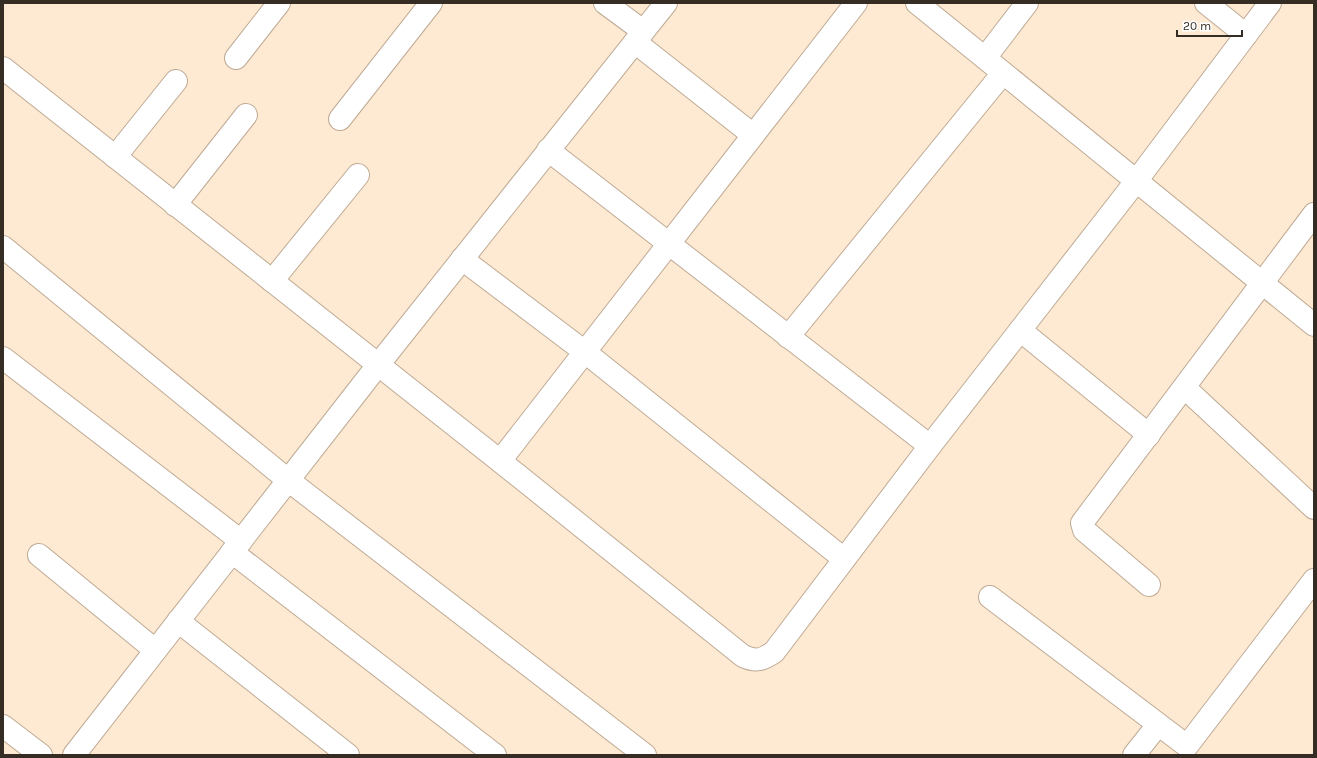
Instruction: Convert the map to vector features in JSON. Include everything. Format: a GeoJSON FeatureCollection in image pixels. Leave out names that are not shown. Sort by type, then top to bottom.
{"type":"FeatureCollection","features":[{"type":"Feature","properties":{"kind":"street"},"geometry":{"type":"LineString","coordinates":[[236,58],[279,3]]}},
{"type":"Feature","properties":{"kind":"street"},"geometry":{"type":"LineString","coordinates":[[340,119],[431,3]]}},
{"type":"Feature","properties":{"kind":"street"},"geometry":{"type":"LineString","coordinates":[[605,3],[639,37],[753,136]]}},
{"type":"Feature","properties":{"kind":"street"},"geometry":{"type":"LineString","coordinates":[[74,755],[378,365],[666,3]]}},
{"type":"Feature","properties":{"kind":"street"},"geometry":{"type":"LineString","coordinates":[[500,461],[856,3]]}},
{"type":"Feature","properties":{"kind":"street"},"geometry":{"type":"LineString","coordinates":[[917,3],[1314,325]]}},
{"type":"Feature","properties":{"kind":"street"},"geometry":{"type":"LineString","coordinates":[[985,58],[1027,3]]}},
{"type":"Feature","properties":{"kind":"street"},"geometry":{"type":"LineString","coordinates":[[1206,3],[1246,35]]}},
{"type":"Feature","properties":{"kind":"street"},"geometry":{"type":"LineString","coordinates":[[3,68],[500,461],[743,656],[754,661],[764,659],[774,652],[930,446],[1137,180],[1270,3]]}},
{"type":"Feature","properties":{"kind":"street"},"geometry":{"type":"LineString","coordinates":[[788,337],[1003,73]]}},
{"type":"Feature","properties":{"kind":"street"},"geometry":{"type":"LineString","coordinates":[[115,157],[176,81]]}},
{"type":"Feature","properties":{"kind":"street"},"geometry":{"type":"LineString","coordinates":[[175,204],[246,115]]}},
{"type":"Feature","properties":{"kind":"street"},"geometry":{"type":"LineString","coordinates":[[548,150],[668,245],[930,446]]}},
{"type":"Feature","properties":{"kind":"street"},"geometry":{"type":"LineString","coordinates":[[272,281],[358,175]]}},
{"type":"Feature","properties":{"kind":"street"},"geometry":{"type":"LineString","coordinates":[[1149,584],[1084,530],[1082,523],[1185,388],[1314,214]]}},
{"type":"Feature","properties":{"kind":"street"},"geometry":{"type":"LineString","coordinates":[[3,247],[288,480],[645,755]]}},
{"type":"Feature","properties":{"kind":"street"},"geometry":{"type":"LineString","coordinates":[[462,259],[584,352],[844,559]]}},
{"type":"Feature","properties":{"kind":"street"},"geometry":{"type":"LineString","coordinates":[[1020,330],[1149,435]]}},
{"type":"Feature","properties":{"kind":"street"},"geometry":{"type":"LineString","coordinates":[[3,358],[495,755]]}},
{"type":"Feature","properties":{"kind":"street"},"geometry":{"type":"LineString","coordinates":[[1185,388],[1314,508]]}},
{"type":"Feature","properties":{"kind":"street"},"geometry":{"type":"LineString","coordinates":[[39,556],[155,650]]}},
{"type":"Feature","properties":{"kind":"street"},"geometry":{"type":"LineString","coordinates":[[990,597],[1157,726],[1192,751],[1314,580]]}},
{"type":"Feature","properties":{"kind":"street"},"geometry":{"type":"LineString","coordinates":[[178,622],[348,755]]}},
{"type":"Feature","properties":{"kind":"street"},"geometry":{"type":"LineString","coordinates":[[3,726],[41,755]]}},
{"type":"Feature","properties":{"kind":"street"},"geometry":{"type":"LineString","coordinates":[[1134,755],[1157,726]]}}]}
